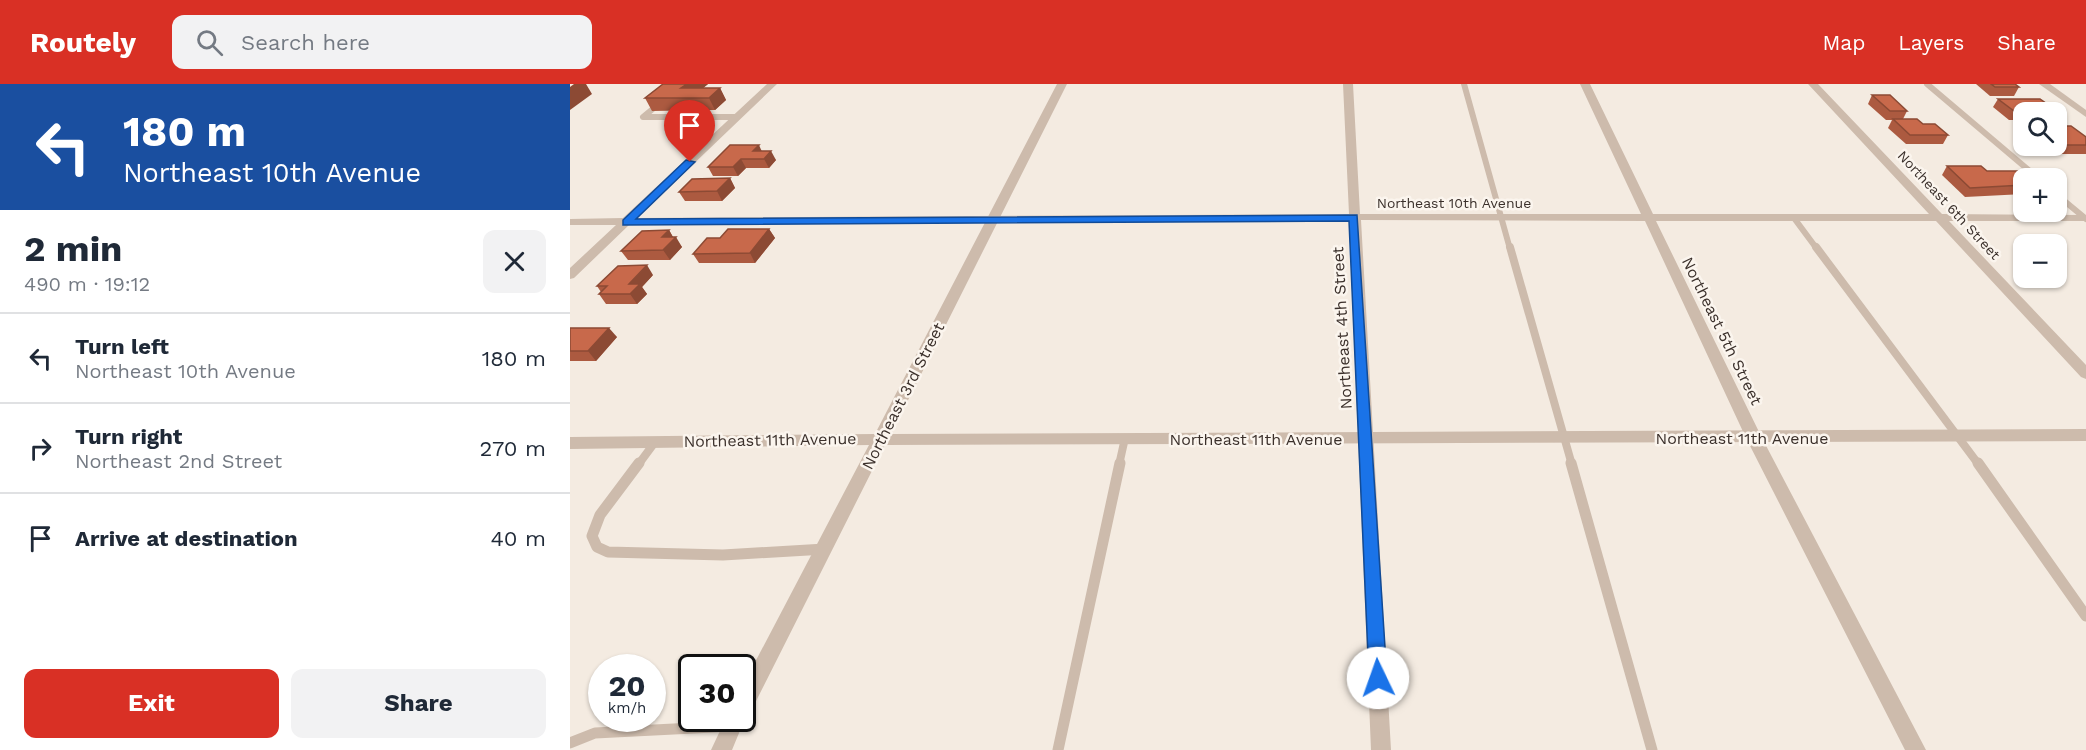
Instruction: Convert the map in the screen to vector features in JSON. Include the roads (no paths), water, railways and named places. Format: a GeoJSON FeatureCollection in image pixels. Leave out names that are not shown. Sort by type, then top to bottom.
{"type":"FeatureCollection","features":[{"type":"Feature","properties":{"kind":"street"},"geometry":{"type":"LineString","coordinates":[[570,275],[772,84]]}},
{"type":"Feature","properties":{"kind":"street","name":"Northeast 3rd Street"},"geometry":{"type":"LineString","coordinates":[[756,682],[883,438],[1062,84]]}},
{"type":"Feature","properties":{"kind":"street","name":"Northeast 4th Street"},"geometry":{"type":"LineString","coordinates":[[1348,84],[1382,750]]}},
{"type":"Feature","properties":{"kind":"street","name":"Northeast 5th Street"},"geometry":{"type":"LineString","coordinates":[[1584,84],[1754,438],[1916,750]]}},
{"type":"Feature","properties":{"kind":"street","name":"Northeast 6th Street"},"geometry":{"type":"LineString","coordinates":[[1813,84],[1942,218],[2086,374]]}},
{"type":"Feature","properties":{"kind":"street"},"geometry":{"type":"LineString","coordinates":[[2044,84],[2086,114]]}},
{"type":"Feature","properties":{"kind":"street","name":"Northeast 10th Avenue"},"geometry":{"type":"LineString","coordinates":[[570,222],[1354,218],[2085,218]]}},
{"type":"Feature","properties":{"kind":"street","name":"Northeast 11th Avenue"},"geometry":{"type":"LineString","coordinates":[[570,443],[883,438],[1565,439],[2086,435]]}},
{"type":"Feature","properties":{"kind":"street","name":"Northeast 3rd Street"},"geometry":{"type":"LineString","coordinates":[[720,750],[730,732]]}},
{"type":"Feature","properties":{"kind":"lane"},"geometry":{"type":"LineString","coordinates":[[1464,84],[1652,750]]}},
{"type":"Feature","properties":{"kind":"lane"},"geometry":{"type":"LineString","coordinates":[[1927,84],[2026,168]]}},
{"type":"Feature","properties":{"kind":"lane"},"geometry":{"type":"LineString","coordinates":[[667,97],[643,117],[737,117]]}},
{"type":"Feature","properties":{"kind":"lane"},"geometry":{"type":"LineString","coordinates":[[2067,203],[2085,218]]}},
{"type":"Feature","properties":{"kind":"lane"},"geometry":{"type":"LineString","coordinates":[[1794,218],[1958,436],[2086,616]]}},
{"type":"Feature","properties":{"kind":"lane"},"geometry":{"type":"LineString","coordinates":[[1058,750],[1125,438]]}},
{"type":"Feature","properties":{"kind":"lane"},"geometry":{"type":"LineString","coordinates":[[655,442],[600,515],[592,536],[597,547],[608,552],[723,555],[825,549]]}},
{"type":"Feature","properties":{"kind":"lane"},"geometry":{"type":"LineString","coordinates":[[570,743],[595,733],[678,724]]}}]}
